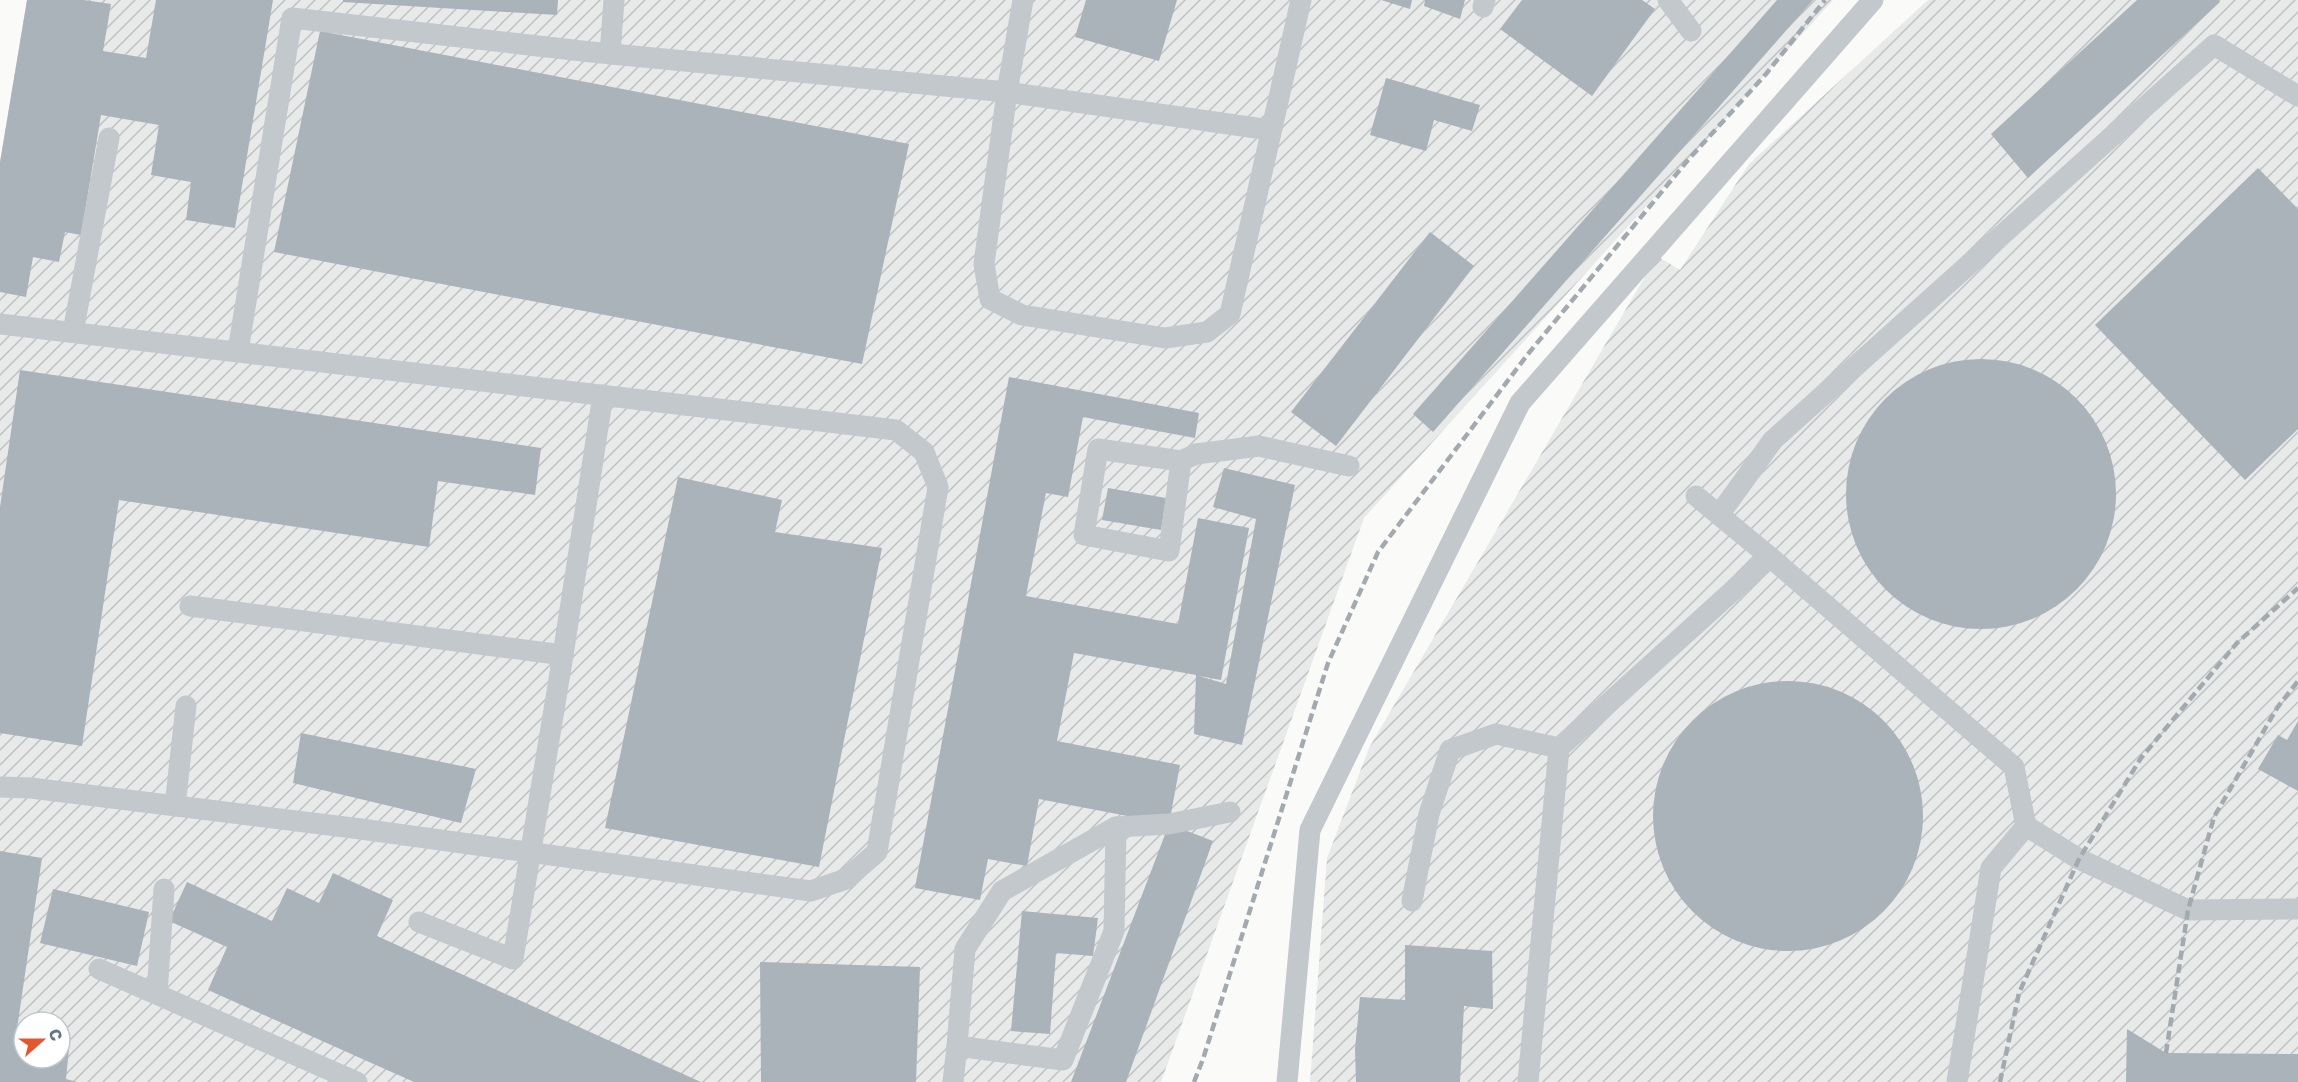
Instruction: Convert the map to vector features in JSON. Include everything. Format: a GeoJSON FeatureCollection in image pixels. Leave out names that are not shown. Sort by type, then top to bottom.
{"type":"FeatureCollection","features":[{"type":"Feature","properties":{"kind":"lane"},"geometry":{"type":"LineString","coordinates":[[610,54],[614,0]]}},
{"type":"Feature","properties":{"kind":"lane"},"geometry":{"type":"LineString","coordinates":[[1023,0],[1007,92],[984,264],[990,298],[1022,315],[1165,338],[1207,332],[1230,314],[1301,0]]}},
{"type":"Feature","properties":{"kind":"lane"},"geometry":{"type":"LineString","coordinates":[[1668,0],[1691,31]]}},
{"type":"Feature","properties":{"kind":"lane"},"geometry":{"type":"LineString","coordinates":[[1287,1082],[1310,830],[1520,403],[1873,0]]}},
{"type":"Feature","properties":{"kind":"lane"},"geometry":{"type":"LineString","coordinates":[[238,351],[292,18],[610,54],[1007,92],[1270,130]]}},
{"type":"Feature","properties":{"kind":"lane"},"geometry":{"type":"LineString","coordinates":[[1719,515],[1773,440],[2214,45],[2298,96]]}},
{"type":"Feature","properties":{"kind":"lane"},"geometry":{"type":"LineString","coordinates":[[74,332],[109,138]]}},
{"type":"Feature","properties":{"kind":"lane"},"geometry":{"type":"LineString","coordinates":[[0,324],[896,430],[924,452],[938,488],[877,852],[846,879],[811,891],[175,806],[31,788],[0,787]]}},
{"type":"Feature","properties":{"kind":"lane"},"geometry":{"type":"LineString","coordinates":[[419,922],[513,959],[603,395]]}},
{"type":"Feature","properties":{"kind":"lane"},"geometry":{"type":"LineString","coordinates":[[1181,461],[1169,551],[1084,535],[1098,449],[1181,461],[1196,454],[1259,447],[1349,466]]}},
{"type":"Feature","properties":{"kind":"lane"},"geometry":{"type":"LineString","coordinates":[[1696,496],[1770,556],[2014,767],[2026,826],[2079,859],[2188,910],[2298,909]]}},
{"type":"Feature","properties":{"kind":"lane"},"geometry":{"type":"LineString","coordinates":[[1528,1082],[1559,748],[1770,556]]}},
{"type":"Feature","properties":{"kind":"lane"},"geometry":{"type":"LineString","coordinates":[[190,606],[563,655]]}},
{"type":"Feature","properties":{"kind":"lane"},"geometry":{"type":"LineString","coordinates":[[175,806],[186,706]]}},
{"type":"Feature","properties":{"kind":"lane"},"geometry":{"type":"LineString","coordinates":[[1412,900],[1429,814],[1450,750],[1496,734],[1559,748]]}},
{"type":"Feature","properties":{"kind":"lane"},"geometry":{"type":"LineString","coordinates":[[953,1082],[965,949],[1002,891],[1116,827],[1169,824],[1230,812]]}},
{"type":"Feature","properties":{"kind":"lane"},"geometry":{"type":"LineString","coordinates":[[1957,1082],[1991,868],[2026,826]]}},
{"type":"Feature","properties":{"kind":"lane"},"geometry":{"type":"LineString","coordinates":[[957,1046],[1063,1060],[1114,931],[1116,827]]}},
{"type":"Feature","properties":{"kind":"lane"},"geometry":{"type":"LineString","coordinates":[[157,994],[164,889]]}},
{"type":"Feature","properties":{"kind":"lane"},"geometry":{"type":"LineString","coordinates":[[99,969],[357,1082]]}},
{"type":"Feature","properties":{"kind":"shaded area"},"geometry":{"type":"Polygon","coordinates":[[[27,0],[1833,0],[1364,518],[1161,1082],[0,1082],[0,162],[27,0]]]}},
{"type":"Feature","properties":{"kind":"shaded area"},"geometry":{"type":"Polygon","coordinates":[[[1928,0],[2298,0],[2298,1082],[1310,1082],[1327,858],[1369,748],[1657,256],[1680,270],[1749,164],[1928,0]]]}},
{"type":"Feature","properties":{"kind":"building"},"geometry":{"type":"Polygon","coordinates":[[[27,0],[84,0],[111,4],[103,51],[146,58],[156,0],[273,0],[235,228],[186,220],[191,182],[151,175],[159,125],[101,115],[81,235],[65,232],[59,262],[33,257],[26,297],[0,292],[0,162],[27,0]]]}},
{"type":"Feature","properties":{"kind":"building"},"geometry":{"type":"Polygon","coordinates":[[[343,0],[558,0],[557,15],[343,2],[343,0]]]}},
{"type":"Feature","properties":{"kind":"building"},"geometry":{"type":"Polygon","coordinates":[[[1086,0],[1177,0],[1159,61],[1075,37],[1086,0]]]}},
{"type":"Feature","properties":{"kind":"building"},"geometry":{"type":"Polygon","coordinates":[[[1381,0],[1412,0],[1410,9],[1381,0]]]}},
{"type":"Feature","properties":{"kind":"building"},"geometry":{"type":"Polygon","coordinates":[[[1425,0],[1465,0],[1460,19],[1424,6],[1425,0]]]}},
{"type":"Feature","properties":{"kind":"building"},"geometry":{"type":"Polygon","coordinates":[[[1522,0],[1642,0],[1655,9],[1592,96],[1500,29],[1522,0]]]}},
{"type":"Feature","properties":{"kind":"building"},"geometry":{"type":"Polygon","coordinates":[[[1777,0],[1813,0],[1433,432],[1413,414],[1777,0]]]}},
{"type":"Feature","properties":{"kind":"building"},"geometry":{"type":"Polygon","coordinates":[[[2137,0],[2218,0],[2220,2],[2028,178],[1991,134],[2137,0]]]}},
{"type":"Feature","properties":{"kind":"building"},"geometry":{"type":"Polygon","coordinates":[[[320,31],[909,144],[862,364],[274,252],[320,31]]]}},
{"type":"Feature","properties":{"kind":"building"},"geometry":{"type":"Polygon","coordinates":[[[1386,78],[1480,105],[1472,131],[1434,120],[1426,151],[1370,135],[1386,78]]]}},
{"type":"Feature","properties":{"kind":"building"},"geometry":{"type":"Polygon","coordinates":[[[2258,168],[2298,209],[2298,429],[2245,480],[2095,325],[2258,168]]]}},
{"type":"Feature","properties":{"kind":"building"},"geometry":{"type":"Polygon","coordinates":[[[1430,232],[1474,266],[1336,446],[1291,412],[1430,232]]]}},
{"type":"Feature","properties":{"kind":"building"},"geometry":{"type":"Polygon","coordinates":[[[1981,359],[2007,362],[2033,370],[2056,382],[2076,399],[2093,419],[2105,442],[2113,468],[2116,494],[2113,520],[2105,546],[2093,569],[2076,589],[2056,606],[2033,618],[2007,626],[1981,629],[1955,626],[1929,618],[1906,606],[1886,589],[1869,569],[1857,546],[1849,520],[1846,494],[1849,468],[1857,442],[1869,419],[1886,399],[1906,382],[1929,370],[1955,362],[1981,359]]]}},
{"type":"Feature","properties":{"kind":"building"},"geometry":{"type":"Polygon","coordinates":[[[20,370],[541,448],[535,495],[438,481],[429,547],[119,500],[82,746],[0,733],[0,507],[20,370]]]}},
{"type":"Feature","properties":{"kind":"building"},"geometry":{"type":"Polygon","coordinates":[[[1009,377],[1199,413],[1195,438],[1083,417],[1068,497],[1046,493],[1026,596],[1178,624],[1198,518],[1249,528],[1221,680],[1199,676],[1226,684],[1256,519],[1213,507],[1224,468],[1295,485],[1242,745],[1194,734],[1196,675],[1074,653],[1057,741],[1180,765],[1169,824],[1039,799],[1027,866],[988,859],[980,900],[915,888],[1009,377]]]}},
{"type":"Feature","properties":{"kind":"building"},"geometry":{"type":"Polygon","coordinates":[[[678,477],[782,500],[775,532],[882,548],[819,867],[605,828],[678,477]]]}},
{"type":"Feature","properties":{"kind":"building"},"geometry":{"type":"Polygon","coordinates":[[[1108,488],[1166,498],[1161,530],[1102,520],[1108,488]]]}},
{"type":"Feature","properties":{"kind":"building"},"geometry":{"type":"Polygon","coordinates":[[[1788,681],[1814,684],[1840,692],[1863,704],[1883,721],[1900,741],[1912,764],[1920,790],[1923,816],[1920,842],[1912,868],[1900,891],[1883,911],[1863,928],[1840,940],[1814,948],[1788,951],[1762,948],[1736,940],[1713,928],[1693,911],[1676,891],[1664,868],[1656,842],[1653,816],[1656,790],[1664,764],[1676,741],[1693,721],[1713,704],[1736,692],[1762,684],[1788,681]]]}},
{"type":"Feature","properties":{"kind":"building"},"geometry":{"type":"Polygon","coordinates":[[[2298,721],[2298,791],[2258,769],[2278,735],[2287,740],[2298,721]]]}},
{"type":"Feature","properties":{"kind":"building"},"geometry":{"type":"Polygon","coordinates":[[[301,733],[476,769],[461,823],[293,783],[301,733]]]}},
{"type":"Feature","properties":{"kind":"building"},"geometry":{"type":"Polygon","coordinates":[[[1169,824],[1213,841],[1126,1082],[1071,1082],[1169,824]]]}},
{"type":"Feature","properties":{"kind":"building"},"geometry":{"type":"Polygon","coordinates":[[[0,851],[42,858],[20,1010],[12,1010],[12,1070],[67,1070],[66,1079],[77,1082],[0,1082],[0,851]]]}},
{"type":"Feature","properties":{"kind":"building"},"geometry":{"type":"Polygon","coordinates":[[[333,873],[393,900],[377,936],[701,1082],[414,1082],[208,990],[227,947],[169,921],[187,882],[272,921],[287,888],[319,903],[333,873]]]}},
{"type":"Feature","properties":{"kind":"building"},"geometry":{"type":"Polygon","coordinates":[[[53,889],[149,912],[137,966],[40,943],[53,889]]]}},
{"type":"Feature","properties":{"kind":"building"},"geometry":{"type":"Polygon","coordinates":[[[1022,911],[1098,918],[1093,956],[1056,953],[1050,1034],[1011,1031],[1022,911]]]}},
{"type":"Feature","properties":{"kind":"building"},"geometry":{"type":"Polygon","coordinates":[[[1405,945],[1492,951],[1493,1009],[1464,1006],[1460,1082],[1356,1082],[1355,1049],[1360,997],[1405,1000],[1405,945]]]}},
{"type":"Feature","properties":{"kind":"building"},"geometry":{"type":"Polygon","coordinates":[[[760,962],[920,967],[916,1082],[761,1082],[760,962]]]}},
{"type":"Feature","properties":{"kind":"building"},"geometry":{"type":"Polygon","coordinates":[[[2127,1029],[2166,1053],[2298,1054],[2298,1082],[2126,1082],[2127,1029]]]}},
{"type":"Feature","properties":{"kind":"railway"},"geometry":{"type":"LineString","coordinates":[[1194,1082],[1328,663],[1378,552],[1528,354],[1688,160],[1766,74],[1825,0]]}},
{"type":"Feature","properties":{"kind":"railway"},"geometry":{"type":"LineString","coordinates":[[2000,1082],[2019,993],[2079,859],[2141,758],[2237,643],[2298,588]]}},
{"type":"Feature","properties":{"kind":"railway"},"geometry":{"type":"LineString","coordinates":[[2166,1053],[2188,910],[2214,817],[2277,708],[2298,681]]}}]}
